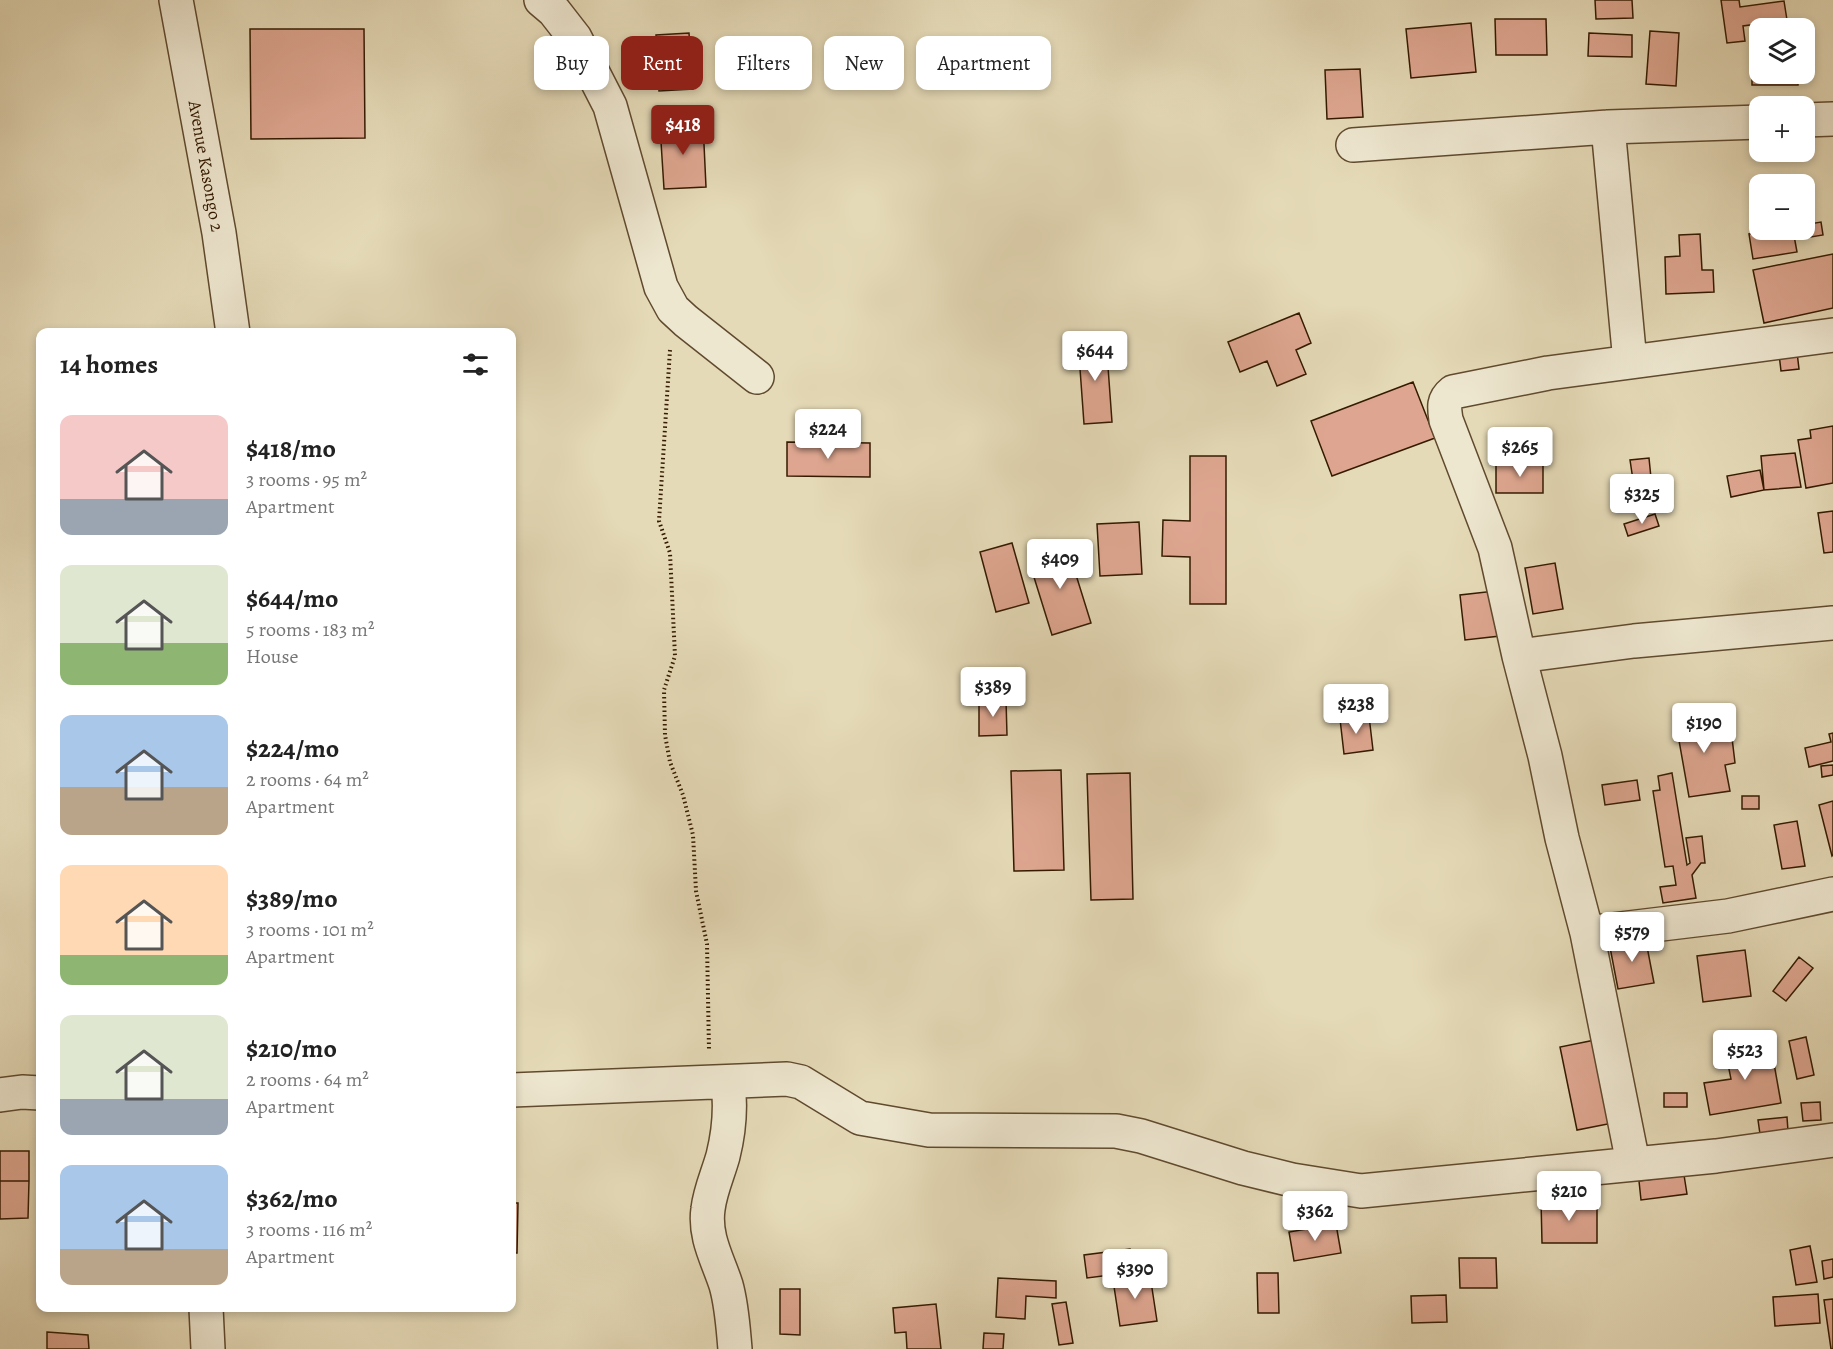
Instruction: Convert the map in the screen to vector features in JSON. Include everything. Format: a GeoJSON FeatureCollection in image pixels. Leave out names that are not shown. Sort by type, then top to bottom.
{"type":"FeatureCollection","features":[{"type":"Feature","properties":{"kind":"street","name":"Avenue Kasongo 2"},"geometry":{"type":"LineString","coordinates":[[176,0],[219,233],[232,328]]}},
{"type":"Feature","properties":{"kind":"street"},"geometry":{"type":"LineString","coordinates":[[540,0],[554,11],[575,38],[610,106],[661,287],[673,309],[757,377]]}},
{"type":"Feature","properties":{"kind":"street"},"geometry":{"type":"LineString","coordinates":[[1815,120],[1833,119]]}},
{"type":"Feature","properties":{"kind":"street"},"geometry":{"type":"LineString","coordinates":[[1353,145],[1608,127],[1749,122]]}},
{"type":"Feature","properties":{"kind":"street"},"geometry":{"type":"LineString","coordinates":[[1608,127],[1630,362]]}},
{"type":"Feature","properties":{"kind":"street"},"geometry":{"type":"LineString","coordinates":[[1633,1163],[1587,933],[1562,838],[1545,756],[1519,656],[1495,548],[1446,420],[1444,403],[1453,392],[1548,373],[1833,335]]}},
{"type":"Feature","properties":{"kind":"street"},"geometry":{"type":"LineString","coordinates":[[1519,656],[1634,641],[1833,623]]}},
{"type":"Feature","properties":{"kind":"street"},"geometry":{"type":"LineString","coordinates":[[1587,933],[1728,915],[1833,894]]}},
{"type":"Feature","properties":{"kind":"street"},"geometry":{"type":"LineString","coordinates":[[516,1090],[787,1079],[801,1082],[860,1118],[929,1130],[1116,1131],[1141,1136],[1243,1168],[1292,1180],[1361,1191],[1716,1156],[1833,1140]]}},
{"type":"Feature","properties":{"kind":"street"},"geometry":{"type":"LineString","coordinates":[[720,1083],[730,1099],[728,1124],[723,1155],[708,1209],[708,1227],[710,1244],[732,1309],[735,1349]]}},
{"type":"Feature","properties":{"kind":"street"},"geometry":{"type":"LineString","coordinates":[[0,1095],[36,1093]]}},
{"type":"Feature","properties":{"kind":"street"},"geometry":{"type":"LineString","coordinates":[[206,1312],[208,1349]]}},
{"type":"Feature","properties":{"kind":"path"},"geometry":{"type":"LineString","coordinates":[[673,309],[667,374],[660,521],[670,553],[675,656],[664,690],[664,727],[670,762],[683,795],[693,835],[696,891],[707,944],[709,1056],[720,1083]]}},
{"type":"Feature","properties":{"kind":"building"},"geometry":{"type":"Polygon","coordinates":[[[1595,0],[1632,0],[1633,18],[1596,19],[1595,0]]]}},
{"type":"Feature","properties":{"kind":"building"},"geometry":{"type":"Polygon","coordinates":[[[1721,0],[1739,0],[1740,7],[1784,1],[1787,18],[1749,18],[1749,25],[1743,26],[1745,41],[1727,43],[1721,0]]]}},
{"type":"Feature","properties":{"kind":"building"},"geometry":{"type":"Polygon","coordinates":[[[1495,19],[1546,19],[1547,55],[1496,55],[1495,19]]]}},
{"type":"Feature","properties":{"kind":"building"},"geometry":{"type":"Polygon","coordinates":[[[1471,23],[1476,72],[1411,78],[1406,29],[1471,23]]]}},
{"type":"Feature","properties":{"kind":"building"},"geometry":{"type":"Polygon","coordinates":[[[250,29],[364,29],[365,138],[251,139],[250,29]]]}},
{"type":"Feature","properties":{"kind":"building"},"geometry":{"type":"Polygon","coordinates":[[[1650,31],[1679,33],[1676,86],[1646,84],[1650,31]]]}},
{"type":"Feature","properties":{"kind":"building"},"geometry":{"type":"Polygon","coordinates":[[[689,33],[689,36],[656,36],[689,33]]]}},
{"type":"Feature","properties":{"kind":"building"},"geometry":{"type":"Polygon","coordinates":[[[1589,33],[1632,35],[1632,57],[1588,56],[1589,33]]]}},
{"type":"Feature","properties":{"kind":"building"},"geometry":{"type":"Polygon","coordinates":[[[1360,69],[1363,117],[1327,119],[1325,70],[1360,69]]]}},
{"type":"Feature","properties":{"kind":"building"},"geometry":{"type":"Polygon","coordinates":[[[1752,84],[1798,84],[1798,85],[1752,84]]]}},
{"type":"Feature","properties":{"kind":"building"},"geometry":{"type":"Polygon","coordinates":[[[703,123],[706,187],[664,189],[660,126],[703,123]]]}},
{"type":"Feature","properties":{"kind":"building"},"geometry":{"type":"Polygon","coordinates":[[[1821,222],[1823,235],[1815,236],[1815,223],[1821,222]]]}},
{"type":"Feature","properties":{"kind":"building"},"geometry":{"type":"Polygon","coordinates":[[[1700,234],[1702,270],[1713,270],[1714,292],[1666,294],[1665,257],[1680,256],[1679,235],[1700,234]]]}},
{"type":"Feature","properties":{"kind":"building"},"geometry":{"type":"Polygon","coordinates":[[[1750,240],[1795,240],[1797,252],[1753,259],[1750,240]]]}},
{"type":"Feature","properties":{"kind":"building"},"geometry":{"type":"Polygon","coordinates":[[[1833,254],[1833,308],[1764,323],[1753,270],[1833,254]]]}},
{"type":"Feature","properties":{"kind":"building"},"geometry":{"type":"Polygon","coordinates":[[[1299,313],[1311,343],[1296,350],[1306,374],[1277,386],[1267,361],[1240,372],[1228,342],[1299,313]]]}},
{"type":"Feature","properties":{"kind":"building"},"geometry":{"type":"Polygon","coordinates":[[[1106,339],[1112,422],[1084,424],[1078,341],[1106,339]]]}},
{"type":"Feature","properties":{"kind":"building"},"geometry":{"type":"Polygon","coordinates":[[[1797,352],[1799,369],[1781,371],[1779,354],[1797,352]]]}},
{"type":"Feature","properties":{"kind":"building"},"geometry":{"type":"Polygon","coordinates":[[[1413,382],[1435,438],[1332,476],[1311,421],[1413,382]]]}},
{"type":"Feature","properties":{"kind":"building"},"geometry":{"type":"Polygon","coordinates":[[[1833,426],[1833,483],[1806,488],[1798,440],[1811,438],[1810,430],[1833,426]]]}},
{"type":"Feature","properties":{"kind":"building"},"geometry":{"type":"Polygon","coordinates":[[[787,442],[870,443],[870,477],[787,476],[787,442]]]}},
{"type":"Feature","properties":{"kind":"building"},"geometry":{"type":"Polygon","coordinates":[[[1795,453],[1801,487],[1764,490],[1761,456],[1795,453]]]}},
{"type":"Feature","properties":{"kind":"building"},"geometry":{"type":"Polygon","coordinates":[[[1190,456],[1226,456],[1226,604],[1190,604],[1190,557],[1162,556],[1163,520],[1190,521],[1190,456]]]}},
{"type":"Feature","properties":{"kind":"building"},"geometry":{"type":"Polygon","coordinates":[[[1649,458],[1651,478],[1633,480],[1630,460],[1649,458]]]}},
{"type":"Feature","properties":{"kind":"building"},"geometry":{"type":"Polygon","coordinates":[[[1496,462],[1543,462],[1543,493],[1496,493],[1496,462]]]}},
{"type":"Feature","properties":{"kind":"building"},"geometry":{"type":"Polygon","coordinates":[[[1760,470],[1764,490],[1731,497],[1727,476],[1760,470]]]}},
{"type":"Feature","properties":{"kind":"building"},"geometry":{"type":"Polygon","coordinates":[[[1833,511],[1833,552],[1824,553],[1818,513],[1833,511]]]}},
{"type":"Feature","properties":{"kind":"building"},"geometry":{"type":"Polygon","coordinates":[[[1655,514],[1659,526],[1628,536],[1624,524],[1655,514]]]}},
{"type":"Feature","properties":{"kind":"building"},"geometry":{"type":"Polygon","coordinates":[[[1139,522],[1142,574],[1100,576],[1097,524],[1139,522]]]}},
{"type":"Feature","properties":{"kind":"building"},"geometry":{"type":"Polygon","coordinates":[[[1012,543],[1029,603],[996,612],[980,552],[1012,543]]]}},
{"type":"Feature","properties":{"kind":"building"},"geometry":{"type":"Polygon","coordinates":[[[1067,546],[1091,623],[1052,635],[1028,558],[1067,546]]]}},
{"type":"Feature","properties":{"kind":"building"},"geometry":{"type":"Polygon","coordinates":[[[1555,563],[1563,609],[1533,614],[1525,568],[1555,563]]]}},
{"type":"Feature","properties":{"kind":"building"},"geometry":{"type":"Polygon","coordinates":[[[1495,591],[1500,636],[1465,640],[1460,595],[1495,591]]]}},
{"type":"Feature","properties":{"kind":"building"},"geometry":{"type":"Polygon","coordinates":[[[1006,700],[1007,735],[979,736],[979,701],[1006,700]]]}},
{"type":"Feature","properties":{"kind":"building"},"geometry":{"type":"Polygon","coordinates":[[[1717,712],[1721,740],[1732,738],[1735,763],[1725,765],[1730,791],[1689,797],[1675,718],[1717,712]]]}},
{"type":"Feature","properties":{"kind":"building"},"geometry":{"type":"Polygon","coordinates":[[[1369,716],[1373,750],[1344,754],[1340,719],[1369,716]]]}},
{"type":"Feature","properties":{"kind":"building"},"geometry":{"type":"Polygon","coordinates":[[[1833,733],[1833,761],[1809,767],[1805,748],[1831,742],[1829,734],[1833,733]]]}},
{"type":"Feature","properties":{"kind":"building"},"geometry":{"type":"Polygon","coordinates":[[[1833,765],[1833,775],[1822,777],[1821,766],[1833,765]]]}},
{"type":"Feature","properties":{"kind":"building"},"geometry":{"type":"Polygon","coordinates":[[[1061,770],[1064,870],[1014,871],[1011,771],[1061,770]]]}},
{"type":"Feature","properties":{"kind":"building"},"geometry":{"type":"Polygon","coordinates":[[[1130,773],[1133,899],[1091,900],[1087,774],[1130,773]]]}},
{"type":"Feature","properties":{"kind":"building"},"geometry":{"type":"Polygon","coordinates":[[[1672,773],[1687,865],[1690,863],[1686,838],[1702,836],[1705,863],[1701,863],[1692,875],[1696,898],[1663,903],[1660,887],[1676,885],[1673,866],[1665,867],[1653,791],[1660,790],[1658,776],[1672,773]]]}},
{"type":"Feature","properties":{"kind":"building"},"geometry":{"type":"Polygon","coordinates":[[[1637,780],[1640,800],[1605,805],[1602,785],[1637,780]]]}},
{"type":"Feature","properties":{"kind":"building"},"geometry":{"type":"Polygon","coordinates":[[[1742,796],[1759,796],[1759,809],[1742,809],[1742,796]]]}},
{"type":"Feature","properties":{"kind":"building"},"geometry":{"type":"Polygon","coordinates":[[[1833,801],[1833,855],[1832,856],[1819,805],[1833,801]]]}},
{"type":"Feature","properties":{"kind":"building"},"geometry":{"type":"Polygon","coordinates":[[[1797,821],[1805,866],[1782,869],[1774,825],[1797,821]]]}},
{"type":"Feature","properties":{"kind":"building"},"geometry":{"type":"Polygon","coordinates":[[[1645,936],[1654,983],[1618,989],[1609,942],[1645,936]]]}},
{"type":"Feature","properties":{"kind":"building"},"geometry":{"type":"Polygon","coordinates":[[[1745,950],[1751,996],[1703,1002],[1697,956],[1745,950]]]}},
{"type":"Feature","properties":{"kind":"building"},"geometry":{"type":"Polygon","coordinates":[[[1799,957],[1813,968],[1786,1001],[1773,991],[1799,957]]]}},
{"type":"Feature","properties":{"kind":"building"},"geometry":{"type":"Polygon","coordinates":[[[1806,1037],[1814,1075],[1797,1079],[1789,1041],[1806,1037]]]}},
{"type":"Feature","properties":{"kind":"building"},"geometry":{"type":"Polygon","coordinates":[[[1600,1039],[1618,1122],[1577,1130],[1560,1047],[1600,1039]]]}},
{"type":"Feature","properties":{"kind":"building"},"geometry":{"type":"Polygon","coordinates":[[[1770,1041],[1781,1103],[1710,1115],[1704,1083],[1731,1079],[1725,1049],[1770,1041]]]}},
{"type":"Feature","properties":{"kind":"building"},"geometry":{"type":"Polygon","coordinates":[[[1664,1093],[1687,1093],[1687,1107],[1664,1107],[1664,1093]]]}},
{"type":"Feature","properties":{"kind":"building"},"geometry":{"type":"Polygon","coordinates":[[[1820,1102],[1821,1120],[1803,1121],[1801,1103],[1820,1102]]]}},
{"type":"Feature","properties":{"kind":"building"},"geometry":{"type":"Polygon","coordinates":[[[1787,1117],[1788,1131],[1760,1134],[1758,1120],[1787,1117]]]}},
{"type":"Feature","properties":{"kind":"building"},"geometry":{"type":"Polygon","coordinates":[[[0,1151],[29,1151],[29,1181],[0,1181],[0,1151]]]}},
{"type":"Feature","properties":{"kind":"building"},"geometry":{"type":"Polygon","coordinates":[[[1684,1175],[1687,1194],[1641,1200],[1639,1181],[1684,1175]]]}},
{"type":"Feature","properties":{"kind":"building"},"geometry":{"type":"Polygon","coordinates":[[[0,1181],[29,1181],[28,1218],[0,1219],[0,1181]]]}},
{"type":"Feature","properties":{"kind":"building"},"geometry":{"type":"Polygon","coordinates":[[[1541,1200],[1597,1201],[1597,1243],[1542,1243],[1541,1200]]]}},
{"type":"Feature","properties":{"kind":"building"},"geometry":{"type":"Polygon","coordinates":[[[516,1203],[518,1203],[517,1253],[516,1203]]]}},
{"type":"Feature","properties":{"kind":"building"},"geometry":{"type":"Polygon","coordinates":[[[1336,1224],[1341,1253],[1294,1261],[1289,1232],[1336,1224]]]}},
{"type":"Feature","properties":{"kind":"building"},"geometry":{"type":"Polygon","coordinates":[[[1810,1246],[1817,1282],[1796,1285],[1790,1250],[1810,1246]]]}},
{"type":"Feature","properties":{"kind":"building"},"geometry":{"type":"Polygon","coordinates":[[[1130,1249],[1134,1272],[1087,1278],[1084,1255],[1130,1249]]]}},
{"type":"Feature","properties":{"kind":"building"},"geometry":{"type":"Polygon","coordinates":[[[1459,1258],[1496,1258],[1497,1288],[1460,1288],[1459,1258]]]}},
{"type":"Feature","properties":{"kind":"building"},"geometry":{"type":"Polygon","coordinates":[[[1833,1259],[1833,1277],[1824,1279],[1822,1261],[1833,1259]]]}},
{"type":"Feature","properties":{"kind":"building"},"geometry":{"type":"Polygon","coordinates":[[[1257,1273],[1278,1273],[1279,1313],[1258,1313],[1257,1273]]]}},
{"type":"Feature","properties":{"kind":"building"},"geometry":{"type":"Polygon","coordinates":[[[1150,1275],[1157,1321],[1120,1326],[1113,1280],[1150,1275]]]}},
{"type":"Feature","properties":{"kind":"building"},"geometry":{"type":"Polygon","coordinates":[[[998,1278],[1056,1281],[1056,1298],[1026,1296],[1025,1319],[996,1317],[998,1278]]]}},
{"type":"Feature","properties":{"kind":"building"},"geometry":{"type":"Polygon","coordinates":[[[780,1289],[800,1289],[800,1335],[780,1334],[780,1289]]]}},
{"type":"Feature","properties":{"kind":"building"},"geometry":{"type":"Polygon","coordinates":[[[1818,1294],[1820,1323],[1775,1326],[1773,1297],[1818,1294]]]}},
{"type":"Feature","properties":{"kind":"building"},"geometry":{"type":"Polygon","coordinates":[[[1446,1295],[1447,1322],[1412,1323],[1411,1296],[1446,1295]]]}},
{"type":"Feature","properties":{"kind":"building"},"geometry":{"type":"Polygon","coordinates":[[[1833,1299],[1833,1349],[1831,1349],[1824,1300],[1833,1299]]]}},
{"type":"Feature","properties":{"kind":"building"},"geometry":{"type":"Polygon","coordinates":[[[1066,1302],[1073,1343],[1059,1345],[1052,1304],[1066,1302]]]}},
{"type":"Feature","properties":{"kind":"building"},"geometry":{"type":"Polygon","coordinates":[[[936,1304],[941,1349],[907,1349],[906,1332],[895,1333],[893,1308],[936,1304]]]}},
{"type":"Feature","properties":{"kind":"building"},"geometry":{"type":"Polygon","coordinates":[[[47,1332],[88,1335],[89,1349],[47,1349],[47,1332]]]}},
{"type":"Feature","properties":{"kind":"building"},"geometry":{"type":"Polygon","coordinates":[[[984,1333],[1004,1334],[1003,1349],[983,1349],[984,1333]]]}}]}
